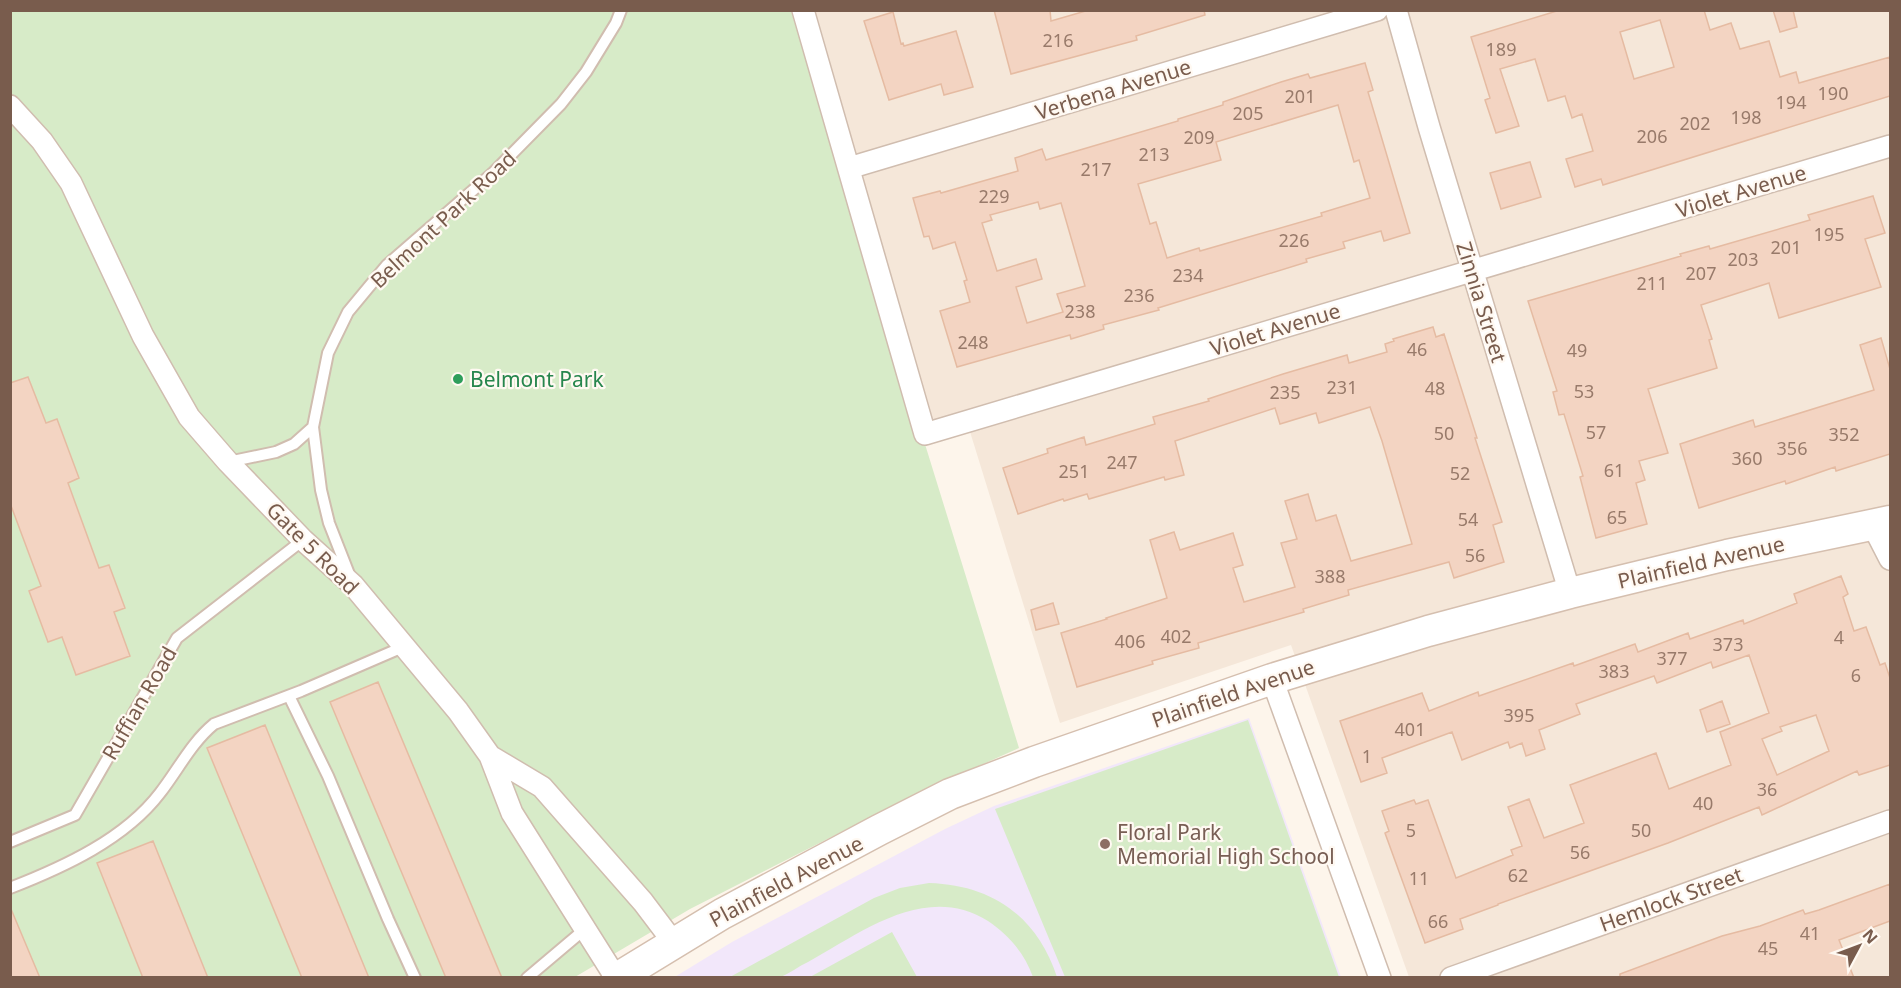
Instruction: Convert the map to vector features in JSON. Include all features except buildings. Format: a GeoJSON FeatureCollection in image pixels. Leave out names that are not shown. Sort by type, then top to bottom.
{"type":"FeatureCollection","features":[{"type":"Feature","properties":{"kind":"main road","name":"Plainfield Avenue"},"geometry":{"type":"LineString","coordinates":[[617,978],[722,914],[950,794],[1044,758],[1272,679],[1428,631],[1570,593],[1727,555],[1881,522]]}},
{"type":"Feature","properties":{"kind":"street"},"geometry":{"type":"LineString","coordinates":[[803,10],[849,168]]}},
{"type":"Feature","properties":{"kind":"street","name":"Verbena Avenue"},"geometry":{"type":"LineString","coordinates":[[849,168],[1377,10]]}},
{"type":"Feature","properties":{"kind":"street","name":"Zinnia Street"},"geometry":{"type":"LineString","coordinates":[[1396,10],[1472,271],[1570,593]]}},
{"type":"Feature","properties":{"kind":"street","name":"Gate 5 Road"},"geometry":{"type":"LineString","coordinates":[[10,106],[42,141],[71,183],[143,336],[189,417],[228,462],[303,540],[353,585],[458,711],[490,756],[512,813],[617,978]]}},
{"type":"Feature","properties":{"kind":"street","name":"Violet Avenue"},"geometry":{"type":"LineString","coordinates":[[849,168],[925,434],[1890,146]]}},
{"type":"Feature","properties":{"kind":"street"},"geometry":{"type":"LineString","coordinates":[[1881,522],[1890,559]]}},
{"type":"Feature","properties":{"kind":"street"},"geometry":{"type":"LineString","coordinates":[[1272,679],[1380,978]]}},
{"type":"Feature","properties":{"kind":"street","name":"Gate 5 Road"},"geometry":{"type":"LineString","coordinates":[[490,756],[542,788],[643,902],[674,943]]}},
{"type":"Feature","properties":{"kind":"street","name":"Hemlock Street"},"geometry":{"type":"LineString","coordinates":[[1451,978],[1890,821]]}},
{"type":"Feature","properties":{"kind":"lane","name":"Belmont Park Road"},"geometry":{"type":"LineString","coordinates":[[353,585],[329,523],[321,490],[313,427],[328,353],[348,312],[387,266],[494,172],[561,104],[586,72],[616,23],[621,10]]}},
{"type":"Feature","properties":{"kind":"lane"},"geometry":{"type":"LineString","coordinates":[[228,462],[276,452],[294,444],[313,427]]}},
{"type":"Feature","properties":{"kind":"lane","name":"Ruffian Road"},"geometry":{"type":"LineString","coordinates":[[10,842],[75,815],[177,638],[303,540]]}},
{"type":"Feature","properties":{"kind":"lane"},"geometry":{"type":"LineString","coordinates":[[10,888],[85,855],[126,827],[159,795],[202,734],[214,724],[289,696],[403,647]]}},
{"type":"Feature","properties":{"kind":"lane"},"geometry":{"type":"LineString","coordinates":[[289,696],[328,776],[415,978]]}},
{"type":"Feature","properties":{"kind":"lane"},"geometry":{"type":"LineString","coordinates":[[527,978],[585,928]]}},
{"type":"Feature","properties":{"kind":"shaded area"},"geometry":{"type":"Polygon","coordinates":[[[803,11],[1890,11],[1890,977],[1409,977],[1291,645],[1060,723],[967,422],[925,434],[803,11]]]}},
{"type":"Feature","properties":{"kind":"shaded area","name":"Floral Park Memorial High School"},"geometry":{"type":"Polygon","coordinates":[[[1249,718],[1341,977],[673,978],[732,942],[945,829],[994,806],[1249,718]]]}},
{"type":"Feature","properties":{"kind":"green space","name":"Belmont Park"},"geometry":{"type":"Polygon","coordinates":[[[10,11],[791,11],[1019,748],[914,795],[690,909],[575,977],[11,977],[10,11]]]}},
{"type":"Feature","properties":{"kind":"green space","name":"Floral Park Memorial High School"},"geometry":{"type":"Polygon","coordinates":[[[1248,720],[1339,977],[1065,977],[995,809],[1248,720]]]}},
{"type":"Feature","properties":{"kind":"green space"},"geometry":{"type":"Polygon","coordinates":[[[929,883],[973,890],[1010,908],[1038,937],[1057,977],[1033,977],[1021,953],[996,926],[965,910],[941,907],[918,909],[872,926],[780,977],[762,979],[730,977],[874,898],[900,888],[929,883]]]}},
{"type":"Feature","properties":{"kind":"green space"},"geometry":{"type":"Polygon","coordinates":[[[892,932],[917,977],[810,977],[892,932]]]}},
{"type":"Feature","properties":{"kind":"place","name":"Belmont Park"},"geometry":{"type":"Point","coordinates":[458,379]}},
{"type":"Feature","properties":{"kind":"place","name":"Floral Park Memorial High School"},"geometry":{"type":"Point","coordinates":[1105,844]}}]}
